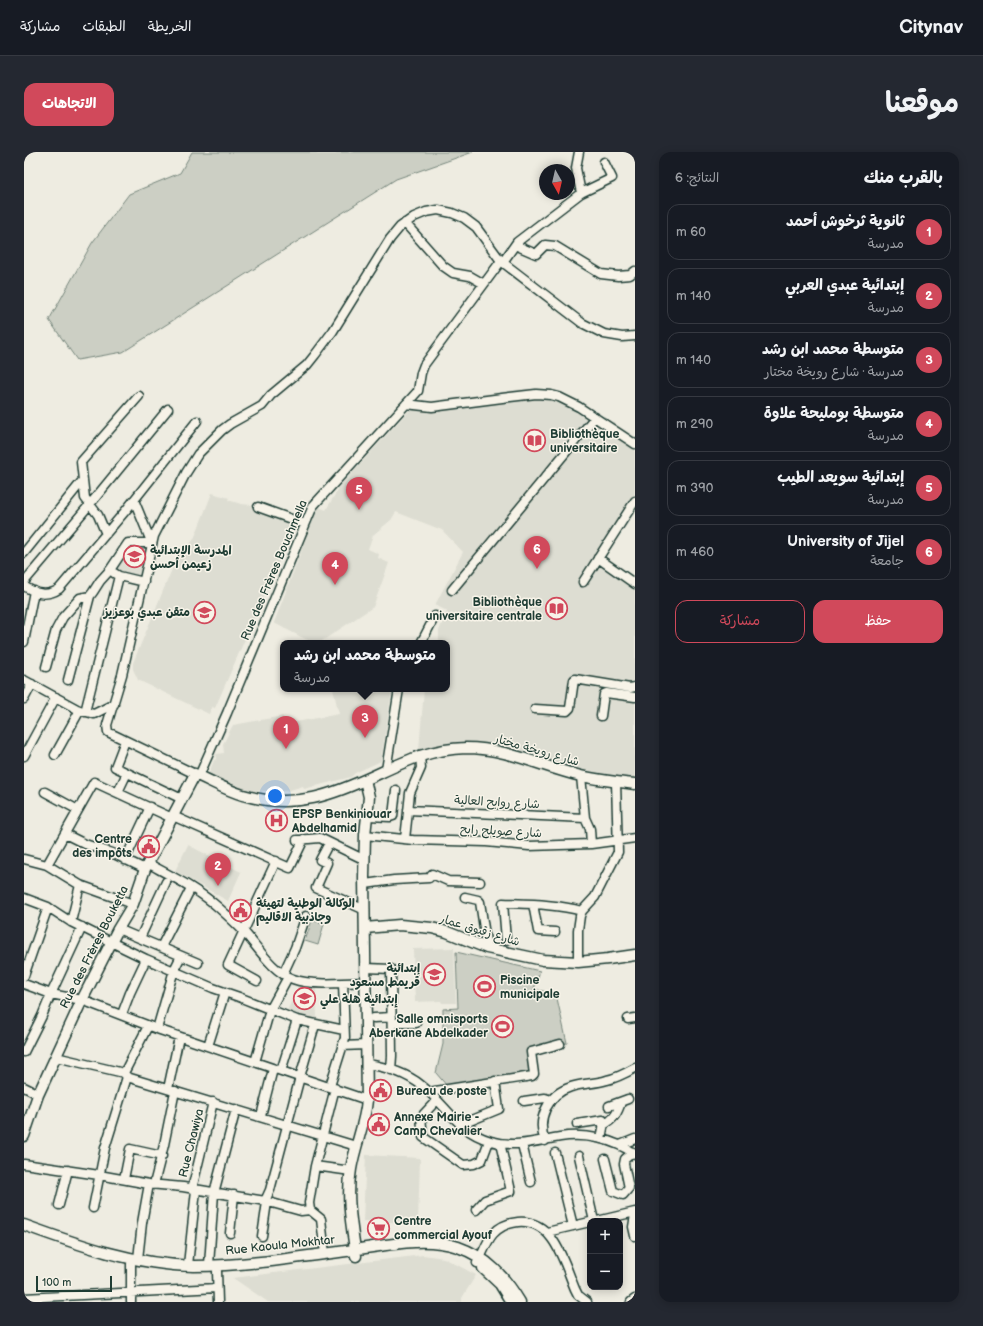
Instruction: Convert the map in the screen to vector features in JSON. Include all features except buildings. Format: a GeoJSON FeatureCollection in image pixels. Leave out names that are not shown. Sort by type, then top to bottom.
{"type":"FeatureCollection","features":[{"type":"Feature","properties":{"kind":"main road","name":"شارع رويخة مختار"},"geometry":{"type":"LineString","coordinates":[[197,775],[244,795],[261,799],[281,801],[305,800],[326,796],[420,755],[451,749],[475,748],[492,750],[581,776],[635,784]]}},
{"type":"Feature","properties":{"kind":"main road","name":"Rue des Frères Bouketta"},"geometry":{"type":"LineString","coordinates":[[24,1136],[38,1094],[82,1000],[111,942],[133,904],[147,867],[182,799],[197,775]]}},
{"type":"Feature","properties":{"kind":"main road"},"geometry":{"type":"LineString","coordinates":[[355,1253],[350,1207],[351,1171],[356,1146],[365,1116],[367,1100],[365,835],[369,797],[365,780]]}},
{"type":"Feature","properties":{"kind":"main road","name":"شارع زقيوق عمار"},"geometry":{"type":"LineString","coordinates":[[365,928],[400,925],[432,928],[447,932],[487,948],[542,960],[578,962],[635,955]]}},
{"type":"Feature","properties":{"kind":"main road","name":"Rue Kaoula Mokhtar"},"geometry":{"type":"LineString","coordinates":[[24,1225],[135,1262],[178,1270],[259,1268],[355,1253]]}},
{"type":"Feature","properties":{"kind":"main road","name":"Rue Kaoula Mokhtar"},"geometry":{"type":"LineString","coordinates":[[24,1232],[115,1260],[213,1268],[325,1254],[428,1248],[456,1253],[479,1261],[501,1275],[520,1302]]}},
{"type":"Feature","properties":{"kind":"main road","name":"Rue Kaoula Mokhtar"},"geometry":{"type":"LineString","coordinates":[[479,1261],[495,1279],[511,1302]]}},
{"type":"Feature","properties":{"kind":"street"},"geometry":{"type":"LineString","coordinates":[[579,152],[576,168],[581,193]]}},
{"type":"Feature","properties":{"kind":"street","name":"Rue des Frères Bouchmella"},"geometry":{"type":"LineString","coordinates":[[197,775],[227,713],[313,506],[418,391],[420,376],[424,365],[515,245],[581,193],[612,178],[604,162]]}},
{"type":"Feature","properties":{"kind":"street"},"geometry":{"type":"LineString","coordinates":[[197,775],[108,732],[107,725],[125,662],[155,533],[186,472],[198,454],[230,424],[262,406],[271,395],[307,365],[333,331],[390,239],[405,223],[414,217],[432,210],[452,213],[464,218],[476,227],[502,262],[576,318],[600,333],[618,337],[635,336]]}},
{"type":"Feature","properties":{"kind":"street"},"geometry":{"type":"LineString","coordinates":[[405,223],[443,266],[453,273],[470,276],[484,284]]}},
{"type":"Feature","properties":{"kind":"street"},"geometry":{"type":"LineString","coordinates":[[515,245],[536,254],[545,245],[556,246],[602,274],[618,276],[630,275],[635,271]]}},
{"type":"Feature","properties":{"kind":"street"},"geometry":{"type":"LineString","coordinates":[[406,404],[432,407],[510,397],[542,394],[554,395],[568,401],[635,444]]}},
{"type":"Feature","properties":{"kind":"street"},"geometry":{"type":"LineString","coordinates":[[106,534],[98,515],[85,498],[81,462],[139,396]]}},
{"type":"Feature","properties":{"kind":"street"},"geometry":{"type":"LineString","coordinates":[[24,582],[90,505],[168,409]]}},
{"type":"Feature","properties":{"kind":"street"},"geometry":{"type":"LineString","coordinates":[[452,590],[595,418]]}},
{"type":"Feature","properties":{"kind":"street"},"geometry":{"type":"LineString","coordinates":[[24,586],[44,594],[59,588],[106,534],[197,421]]}},
{"type":"Feature","properties":{"kind":"street"},"geometry":{"type":"LineString","coordinates":[[24,553],[83,480]]}},
{"type":"Feature","properties":{"kind":"street"},"geometry":{"type":"LineString","coordinates":[[134,500],[152,545]]}},
{"type":"Feature","properties":{"kind":"street"},"geometry":{"type":"LineString","coordinates":[[583,582],[635,500]]}},
{"type":"Feature","properties":{"kind":"street"},"geometry":{"type":"LineString","coordinates":[[258,507],[305,524]]}},
{"type":"Feature","properties":{"kind":"street"},"geometry":{"type":"LineString","coordinates":[[68,680],[90,596],[128,543],[147,543],[152,545]]}},
{"type":"Feature","properties":{"kind":"street"},"geometry":{"type":"LineString","coordinates":[[598,558],[635,584]]}},
{"type":"Feature","properties":{"kind":"street"},"geometry":{"type":"LineString","coordinates":[[110,570],[119,576],[144,582]]}},
{"type":"Feature","properties":{"kind":"street"},"geometry":{"type":"LineString","coordinates":[[55,755],[83,711],[119,576]]}},
{"type":"Feature","properties":{"kind":"street"},"geometry":{"type":"LineString","coordinates":[[24,642],[34,591]]}},
{"type":"Feature","properties":{"kind":"street"},"geometry":{"type":"LineString","coordinates":[[46,667],[56,630],[63,618],[80,598],[90,596]]}},
{"type":"Feature","properties":{"kind":"street"},"geometry":{"type":"LineString","coordinates":[[423,640],[435,616]]}},
{"type":"Feature","properties":{"kind":"street"},"geometry":{"type":"LineString","coordinates":[[535,709],[567,711],[570,708],[575,679],[630,688],[635,687]]}},
{"type":"Feature","properties":{"kind":"street"},"geometry":{"type":"LineString","coordinates":[[24,680],[83,711],[94,714],[114,704]]}},
{"type":"Feature","properties":{"kind":"street"},"geometry":{"type":"LineString","coordinates":[[24,699],[32,684]]}},
{"type":"Feature","properties":{"kind":"street"},"geometry":{"type":"LineString","coordinates":[[386,770],[399,692]]}},
{"type":"Feature","properties":{"kind":"street"},"geometry":{"type":"LineString","coordinates":[[601,716],[604,694],[635,697]]}},
{"type":"Feature","properties":{"kind":"street"},"geometry":{"type":"LineString","coordinates":[[24,756],[56,697]]}},
{"type":"Feature","properties":{"kind":"street"},"geometry":{"type":"LineString","coordinates":[[125,741],[114,767],[182,799]]}},
{"type":"Feature","properties":{"kind":"street"},"geometry":{"type":"LineString","coordinates":[[405,839],[410,793],[421,768],[420,755]]}},
{"type":"Feature","properties":{"kind":"street"},"geometry":{"type":"LineString","coordinates":[[118,792],[127,773]]}},
{"type":"Feature","properties":{"kind":"street"},"geometry":{"type":"LineString","coordinates":[[581,776],[585,818],[590,828],[591,844]]}},
{"type":"Feature","properties":{"kind":"street"},"geometry":{"type":"LineString","coordinates":[[578,962],[579,920],[582,912],[595,897],[617,855],[618,840],[616,782]]}},
{"type":"Feature","properties":{"kind":"street"},"geometry":{"type":"LineString","coordinates":[[47,865],[92,783],[97,783],[118,792],[290,868],[301,840],[320,838],[365,860]]}},
{"type":"Feature","properties":{"kind":"street"},"geometry":{"type":"LineString","coordinates":[[368,816],[393,816],[396,790]]}},
{"type":"Feature","properties":{"kind":"street"},"geometry":{"type":"LineString","coordinates":[[45,792],[78,810]]}},
{"type":"Feature","properties":{"kind":"street"},"geometry":{"type":"LineString","coordinates":[[125,860],[150,807]]}},
{"type":"Feature","properties":{"kind":"street","name":"شارع روابح العالية"},"geometry":{"type":"LineString","coordinates":[[408,810],[585,818]]}},
{"type":"Feature","properties":{"kind":"street"},"geometry":{"type":"LineString","coordinates":[[65,834],[125,860],[147,867],[191,888],[218,907],[243,931],[273,966],[286,976],[301,982],[366,982]]}},
{"type":"Feature","properties":{"kind":"street","name":"شارع صويلح رابح"},"geometry":{"type":"LineString","coordinates":[[365,835],[405,839],[529,846],[591,844],[635,838]]}},
{"type":"Feature","properties":{"kind":"street"},"geometry":{"type":"LineString","coordinates":[[329,843],[320,860],[327,863],[316,888],[365,910]]}},
{"type":"Feature","properties":{"kind":"street"},"geometry":{"type":"LineString","coordinates":[[24,859],[47,865],[80,885],[133,904]]}},
{"type":"Feature","properties":{"kind":"street"},"geometry":{"type":"LineString","coordinates":[[257,981],[228,965],[276,862]]}},
{"type":"Feature","properties":{"kind":"street"},"geometry":{"type":"LineString","coordinates":[[365,884],[394,880],[428,878],[432,874],[448,881],[480,882]]}},
{"type":"Feature","properties":{"kind":"street"},"geometry":{"type":"LineString","coordinates":[[140,938],[166,882]]}},
{"type":"Feature","properties":{"kind":"street"},"geometry":{"type":"LineString","coordinates":[[71,922],[80,885]]}},
{"type":"Feature","properties":{"kind":"street"},"geometry":{"type":"LineString","coordinates":[[161,947],[191,888]]}},
{"type":"Feature","properties":{"kind":"street"},"geometry":{"type":"LineString","coordinates":[[24,898],[48,907],[71,922],[146,959],[224,992],[297,1020],[344,1030]]}},
{"type":"Feature","properties":{"kind":"street"},"geometry":{"type":"LineString","coordinates":[[465,898],[478,900],[480,902],[487,948]]}},
{"type":"Feature","properties":{"kind":"street"},"geometry":{"type":"LineString","coordinates":[[506,940],[503,903],[533,904],[575,909],[582,912]]}},
{"type":"Feature","properties":{"kind":"street"},"geometry":{"type":"LineString","coordinates":[[533,904],[538,931],[555,932]]}},
{"type":"Feature","properties":{"kind":"street"},"geometry":{"type":"LineString","coordinates":[[24,976],[48,907]]}},
{"type":"Feature","properties":{"kind":"street"},"geometry":{"type":"LineString","coordinates":[[255,1062],[270,1010],[286,976],[306,916]]}},
{"type":"Feature","properties":{"kind":"street"},"geometry":{"type":"LineString","coordinates":[[24,1052],[82,927]]}},
{"type":"Feature","properties":{"kind":"street"},"geometry":{"type":"LineString","coordinates":[[118,929],[198,963]]}},
{"type":"Feature","properties":{"kind":"street"},"geometry":{"type":"LineString","coordinates":[[157,1029],[174,970],[181,956]]}},
{"type":"Feature","properties":{"kind":"street"},"geometry":{"type":"LineString","coordinates":[[122,1014],[146,959]]}},
{"type":"Feature","properties":{"kind":"street"},"geometry":{"type":"LineString","coordinates":[[366,968],[391,968],[391,1070]]}},
{"type":"Feature","properties":{"kind":"street"},"geometry":{"type":"LineString","coordinates":[[325,1254],[322,1222],[321,1219],[310,1210],[309,1203],[315,1166],[323,1135],[332,1087],[345,1038],[344,983]]}},
{"type":"Feature","properties":{"kind":"street"},"geometry":{"type":"LineString","coordinates":[[24,984],[51,994],[82,1000],[179,1037],[332,1087],[367,1100]]}},
{"type":"Feature","properties":{"kind":"street"},"geometry":{"type":"LineString","coordinates":[[208,1046],[224,992]]}},
{"type":"Feature","properties":{"kind":"street"},"geometry":{"type":"LineString","coordinates":[[374,1018],[416,1023]]}},
{"type":"Feature","properties":{"kind":"street"},"geometry":{"type":"LineString","coordinates":[[261,1116],[297,1020]]}},
{"type":"Feature","properties":{"kind":"street"},"geometry":{"type":"LineString","coordinates":[[262,1236],[266,1202],[315,1025]]}},
{"type":"Feature","properties":{"kind":"street"},"geometry":{"type":"LineString","coordinates":[[93,1208],[105,1148],[125,1075],[148,1026]]}},
{"type":"Feature","properties":{"kind":"street"},"geometry":{"type":"LineString","coordinates":[[131,1302],[135,1262],[142,1223],[152,1184],[162,1156],[179,1037]]}},
{"type":"Feature","properties":{"kind":"street"},"geometry":{"type":"LineString","coordinates":[[429,1092],[532,1076],[534,1074],[531,1052],[560,1044]]}},
{"type":"Feature","properties":{"kind":"street"},"geometry":{"type":"LineString","coordinates":[[342,1046],[367,1045]]}},
{"type":"Feature","properties":{"kind":"street"},"geometry":{"type":"LineString","coordinates":[[56,1057],[125,1075],[356,1146]]}},
{"type":"Feature","properties":{"kind":"street"},"geometry":{"type":"LineString","coordinates":[[367,1064],[391,1070],[415,1081],[429,1092],[460,1125],[470,1132],[489,1141],[522,1144],[545,1141],[560,1137],[575,1136],[601,1139],[620,1145],[634,1153],[624,1159],[629,1188],[623,1195],[613,1191],[606,1159]]}},
{"type":"Feature","properties":{"kind":"street"},"geometry":{"type":"LineString","coordinates":[[545,1141],[542,1121],[545,1110],[559,1092],[569,1087],[607,1080],[635,1068]]}},
{"type":"Feature","properties":{"kind":"street"},"geometry":{"type":"LineString","coordinates":[[460,1125],[499,1109],[496,1081]]}},
{"type":"Feature","properties":{"kind":"street"},"geometry":{"type":"LineString","coordinates":[[24,1087],[38,1094]]}},
{"type":"Feature","properties":{"kind":"street"},"geometry":{"type":"LineString","coordinates":[[524,1101],[545,1098],[552,1100]]}},
{"type":"Feature","properties":{"kind":"street"},"geometry":{"type":"LineString","coordinates":[[437,1100],[421,1117],[423,1137],[463,1165],[474,1164],[482,1160],[489,1141]]}},
{"type":"Feature","properties":{"kind":"street"},"geometry":{"type":"LineString","coordinates":[[603,1125],[610,1121],[625,1100],[609,1106]]}},
{"type":"Feature","properties":{"kind":"street","name":"Rue Chawiya"},"geometry":{"type":"LineString","coordinates":[[188,1265],[194,1189],[213,1102]]}},
{"type":"Feature","properties":{"kind":"street"},"geometry":{"type":"LineString","coordinates":[[218,1302],[213,1268],[214,1192],[236,1109]]}},
{"type":"Feature","properties":{"kind":"street"},"geometry":{"type":"LineString","coordinates":[[577,1124],[603,1120],[601,1139]]}},
{"type":"Feature","properties":{"kind":"street"},"geometry":{"type":"LineString","coordinates":[[620,1145],[635,1139]]}},
{"type":"Feature","properties":{"kind":"street"},"geometry":{"type":"LineString","coordinates":[[476,1210],[485,1200],[511,1191],[500,1143]]}},
{"type":"Feature","properties":{"kind":"street"},"geometry":{"type":"LineString","coordinates":[[522,1144],[531,1182]]}},
{"type":"Feature","properties":{"kind":"street"},"geometry":{"type":"LineString","coordinates":[[124,1179],[130,1149],[162,1156]]}},
{"type":"Feature","properties":{"kind":"street"},"geometry":{"type":"LineString","coordinates":[[555,1153],[573,1226]]}},
{"type":"Feature","properties":{"kind":"street"},"geometry":{"type":"LineString","coordinates":[[579,1156],[594,1218]]}},
{"type":"Feature","properties":{"kind":"street"},"geometry":{"type":"LineString","coordinates":[[24,1164],[234,1195],[301,1211],[310,1210]]}},
{"type":"Feature","properties":{"kind":"street"},"geometry":{"type":"LineString","coordinates":[[315,1166],[351,1171]]}},
{"type":"Feature","properties":{"kind":"street"},"geometry":{"type":"LineString","coordinates":[[59,1205],[68,1170]]}},
{"type":"Feature","properties":{"kind":"street"},"geometry":{"type":"LineString","coordinates":[[230,1233],[234,1195]]}},
{"type":"Feature","properties":{"kind":"street"},"geometry":{"type":"LineString","coordinates":[[610,1218],[635,1213],[633,1227],[635,1236]]}},
{"type":"Feature","properties":{"kind":"street"},"geometry":{"type":"LineString","coordinates":[[479,1261],[494,1233],[502,1226],[526,1222],[537,1226],[547,1232],[554,1239],[578,1294],[587,1302]]}},
{"type":"Feature","properties":{"kind":"street"},"geometry":{"type":"LineString","coordinates":[[547,1232],[587,1223]]}},
{"type":"Feature","properties":{"kind":"street"},"geometry":{"type":"LineString","coordinates":[[24,1298],[217,1288]]}},
{"type":"Feature","properties":{"kind":"street"},"geometry":{"type":"LineString","coordinates":[[631,1302],[635,1299]]}},
{"type":"Feature","properties":{"kind":"shaded area"},"geometry":{"type":"Polygon","coordinates":[[[192,152],[473,152],[396,179],[123,352],[77,360],[49,320],[92,243],[129,194],[180,173],[192,152]]]}},
{"type":"Feature","properties":{"kind":"shaded area"},"geometry":{"type":"Polygon","coordinates":[[[524,389],[551,389],[579,400],[635,437],[635,507],[603,557],[635,580],[635,778],[613,776],[579,769],[489,744],[450,743],[419,750],[424,692],[450,692],[450,640],[439,640],[439,631],[447,611],[435,605],[463,552],[442,530],[396,512],[391,520],[373,535],[368,549],[379,554],[378,558],[389,563],[373,607],[324,640],[307,640],[274,623],[317,509],[319,507],[326,510],[340,486],[416,403],[524,389]]]}},
{"type":"Feature","properties":{"kind":"shaded area","name":"متقن عبدي بوعزيز"},"geometry":{"type":"Polygon","coordinates":[[[212,493],[229,498],[228,500],[241,504],[251,505],[298,524],[286,553],[283,552],[215,708],[212,707],[209,714],[138,680],[133,669],[133,663],[175,562],[194,539],[212,493]]]}},
{"type":"Feature","properties":{"kind":"shaded area","name":"المدرسة الإبتدائية زعيمن أحسن"},"geometry":{"type":"Polygon","coordinates":[[[132,545],[147,546],[143,578],[118,572],[115,567],[132,545]]]}},
{"type":"Feature","properties":{"kind":"shaded area"},"geometry":{"type":"Polygon","coordinates":[[[334,692],[392,692],[381,761],[355,773],[351,777],[304,789],[303,786],[287,791],[256,791],[235,788],[211,777],[209,773],[214,760],[217,759],[216,754],[224,753],[223,744],[233,725],[283,716],[285,724],[339,714],[334,692]]]}},
{"type":"Feature","properties":{"kind":"shaded area"},"geometry":{"type":"Polygon","coordinates":[[[188,845],[241,872],[228,901],[175,871],[188,845]]]}},
{"type":"Feature","properties":{"kind":"shaded area"},"geometry":{"type":"Polygon","coordinates":[[[312,920],[324,924],[318,945],[305,941],[312,920]]]}},
{"type":"Feature","properties":{"kind":"shaded area","name":"إبتدائية قريمط مسعود"},"geometry":{"type":"Polygon","coordinates":[[[454,948],[456,1003],[442,1003],[441,1001],[415,1002],[413,949],[454,948]]]}},
{"type":"Feature","properties":{"kind":"shaded area","name":"Salle omnisports Aberkane Abdelkader"},"geometry":{"type":"Polygon","coordinates":[[[456,952],[540,971],[534,989],[556,994],[567,1043],[529,1050],[533,1072],[447,1086],[436,1073],[443,1044],[443,1009],[458,1008],[456,952]]]}},
{"type":"Feature","properties":{"kind":"shaded area","name":"إبتدائية هلة علي"},"geometry":{"type":"Polygon","coordinates":[[[298,984],[316,987],[317,1020],[292,1015],[288,1009],[298,984]]]}},
{"type":"Feature","properties":{"kind":"shaded area"},"geometry":{"type":"Polygon","coordinates":[[[366,1155],[420,1158],[418,1223],[363,1221],[366,1155]]]}},
{"type":"Feature","properties":{"kind":"shaded area"},"geometry":{"type":"Polygon","coordinates":[[[423,1255],[444,1258],[476,1275],[462,1298],[462,1302],[268,1302],[233,1278],[423,1255]]]}},
{"type":"Feature","properties":{"kind":"place","name":"Bibliothèque universitaire"},"geometry":{"type":"Point","coordinates":[534,441]}},
{"type":"Feature","properties":{"kind":"place","name":"إبتدائية سويعد الطيب"},"geometry":{"type":"Point","coordinates":[359,510]}},
{"type":"Feature","properties":{"kind":"place","name":"المدرسة الإبتدائية زعيمن أحسن"},"geometry":{"type":"Point","coordinates":[134,557]}},
{"type":"Feature","properties":{"kind":"place","name":"University of Jijel"},"geometry":{"type":"Point","coordinates":[537,569]}},
{"type":"Feature","properties":{"kind":"place","name":"متوسطة بومليحة علاوة"},"geometry":{"type":"Point","coordinates":[335,585]}},
{"type":"Feature","properties":{"kind":"place","name":"Bibliothèque universitaire centrale"},"geometry":{"type":"Point","coordinates":[557,609]}},
{"type":"Feature","properties":{"kind":"place","name":"متقن عبدي بوعزيز"},"geometry":{"type":"Point","coordinates":[205,612]}},
{"type":"Feature","properties":{"kind":"place","name":"متوسطة محمد ابن رشد"},"geometry":{"type":"Point","coordinates":[365,738]}},
{"type":"Feature","properties":{"kind":"place","name":"ثانوية ثرخوش أحمد"},"geometry":{"type":"Point","coordinates":[286,749]}},
{"type":"Feature","properties":{"kind":"place","name":"EPSP Benkiniouar Abdelhamid"},"geometry":{"type":"Point","coordinates":[277,821]}},
{"type":"Feature","properties":{"kind":"place","name":"Centre des impôts"},"geometry":{"type":"Point","coordinates":[148,846]}},
{"type":"Feature","properties":{"kind":"place","name":"إبتدائية عبدي العربي"},"geometry":{"type":"Point","coordinates":[218,886]}},
{"type":"Feature","properties":{"kind":"place","name":"الوكالة الوطنية لتهيئة وجاذبية الاقاليم"},"geometry":{"type":"Point","coordinates":[241,910]}},
{"type":"Feature","properties":{"kind":"place","name":"إبتدائية قريمط مسعود"},"geometry":{"type":"Point","coordinates":[435,975]}},
{"type":"Feature","properties":{"kind":"place","name":"Piscine municipale"},"geometry":{"type":"Point","coordinates":[485,987]}},
{"type":"Feature","properties":{"kind":"place","name":"إبتدائية هلة علي"},"geometry":{"type":"Point","coordinates":[305,999]}},
{"type":"Feature","properties":{"kind":"place","name":"Salle omnisports Aberkane Abdelkader"},"geometry":{"type":"Point","coordinates":[503,1026]}},
{"type":"Feature","properties":{"kind":"place","name":"Bureau de poste"},"geometry":{"type":"Point","coordinates":[381,1091]}},
{"type":"Feature","properties":{"kind":"place","name":"Annexe Mairie - Camp Chevalier"},"geometry":{"type":"Point","coordinates":[378,1124]}},
{"type":"Feature","properties":{"kind":"place","name":"Centre commercial Ayouf"},"geometry":{"type":"Point","coordinates":[378,1228]}}]}
